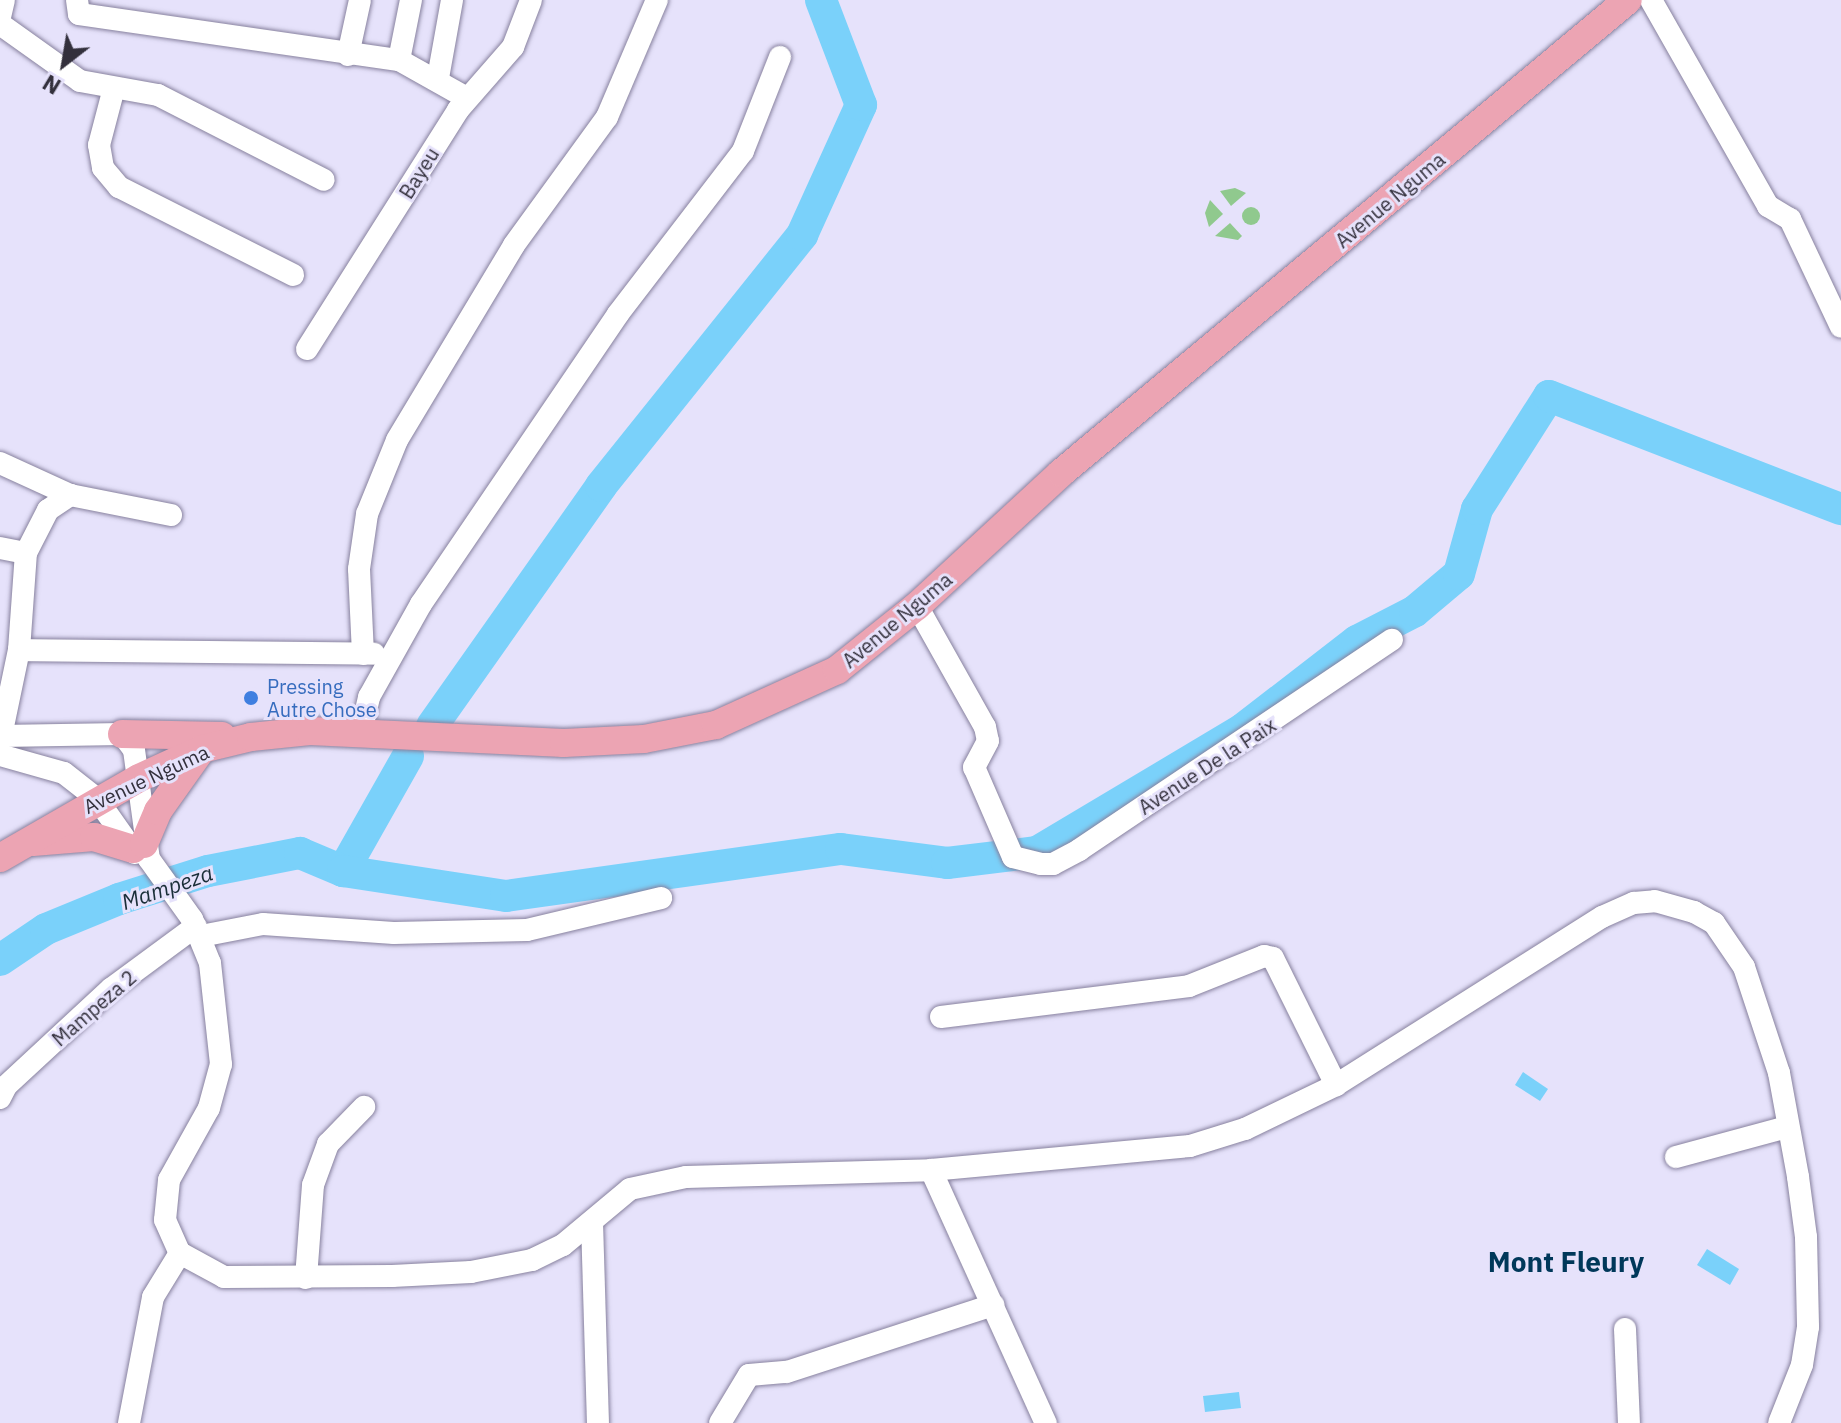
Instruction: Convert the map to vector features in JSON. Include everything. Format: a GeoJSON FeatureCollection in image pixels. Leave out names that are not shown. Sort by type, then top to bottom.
{"type":"FeatureCollection","features":[{"type":"Feature","properties":{"kind":"main road","name":"Avenue Nguma"},"geometry":{"type":"LineString","coordinates":[[0,858],[97,799],[139,778],[202,749],[251,737],[361,732],[564,743],[644,739],[716,725],[837,670],[917,606],[1061,473],[1628,0]]}},
{"type":"Feature","properties":{"kind":"main road"},"geometry":{"type":"LineString","coordinates":[[122,734],[251,737]]}},
{"type":"Feature","properties":{"kind":"main road"},"geometry":{"type":"LineString","coordinates":[[24,843],[94,837],[142,854],[158,811],[202,749]]}},
{"type":"Feature","properties":{"kind":"street"},"geometry":{"type":"LineString","coordinates":[[0,17],[4,0]]}},
{"type":"Feature","properties":{"kind":"street"},"geometry":{"type":"LineString","coordinates":[[77,0],[79,14],[124,10],[348,55],[399,60],[438,78],[467,98]]}},
{"type":"Feature","properties":{"kind":"street"},"geometry":{"type":"LineString","coordinates":[[348,55],[360,0]]}},
{"type":"Feature","properties":{"kind":"street"},"geometry":{"type":"LineString","coordinates":[[399,60],[411,0]]}},
{"type":"Feature","properties":{"kind":"street"},"geometry":{"type":"LineString","coordinates":[[438,78],[452,0]]}},
{"type":"Feature","properties":{"kind":"street","name":"Bayeu"},"geometry":{"type":"LineString","coordinates":[[307,349],[467,98],[513,47],[531,0]]}},
{"type":"Feature","properties":{"kind":"street"},"geometry":{"type":"LineString","coordinates":[[363,654],[359,569],[367,514],[397,440],[514,245],[607,117],[657,0]]}},
{"type":"Feature","properties":{"kind":"street"},"geometry":{"type":"LineString","coordinates":[[1651,0],[1768,206],[1790,219],[1841,327]]}},
{"type":"Feature","properties":{"kind":"street"},"geometry":{"type":"LineString","coordinates":[[0,24],[80,81],[114,88],[127,86],[158,95],[324,180]]}},
{"type":"Feature","properties":{"kind":"street"},"geometry":{"type":"LineString","coordinates":[[361,732],[369,697],[391,654],[618,314],[743,151],[780,57]]}},
{"type":"Feature","properties":{"kind":"street"},"geometry":{"type":"LineString","coordinates":[[114,88],[99,145],[103,168],[119,187],[293,275]]}},
{"type":"Feature","properties":{"kind":"street"},"geometry":{"type":"LineString","coordinates":[[0,463],[70,495],[171,515]]}},
{"type":"Feature","properties":{"kind":"street"},"geometry":{"type":"LineString","coordinates":[[70,495],[48,510],[26,553],[19,650],[0,736],[122,734],[134,750],[139,778],[142,854]]}},
{"type":"Feature","properties":{"kind":"street"},"geometry":{"type":"LineString","coordinates":[[0,548],[26,553]]}},
{"type":"Feature","properties":{"kind":"street","name":"Avenue De la Paix"},"geometry":{"type":"LineString","coordinates":[[917,606],[985,727],[988,741],[974,767],[1012,853],[1053,864],[1079,850],[1392,640]]}},
{"type":"Feature","properties":{"kind":"street"},"geometry":{"type":"LineString","coordinates":[[19,650],[391,654]]}},
{"type":"Feature","properties":{"kind":"street"},"geometry":{"type":"LineString","coordinates":[[0,755],[48,765],[97,799],[194,925],[215,990],[221,1064],[209,1108],[169,1180],[163,1203],[180,1253],[224,1277],[306,1278],[471,1272],[532,1260],[592,1222],[611,1200],[646,1183],[746,1175],[931,1170],[1190,1146],[1245,1129],[1336,1085],[1602,917],[1634,903],[1655,901],[1694,912],[1714,923],[1731,942],[1779,1073],[1806,1237],[1808,1327],[1802,1365],[1779,1423]]}},
{"type":"Feature","properties":{"kind":"street"},"geometry":{"type":"LineString","coordinates":[[194,925],[263,924],[394,933],[527,930],[661,898]]}},
{"type":"Feature","properties":{"kind":"street","name":"Mampeza 2"},"geometry":{"type":"LineString","coordinates":[[0,1098],[6,1086],[112,988],[194,925]]}},
{"type":"Feature","properties":{"kind":"street"},"geometry":{"type":"LineString","coordinates":[[941,1017],[1189,986],[1264,956],[1273,958],[1336,1085]]}},
{"type":"Feature","properties":{"kind":"street"},"geometry":{"type":"LineString","coordinates":[[306,1278],[313,1185],[328,1144],[364,1107]]}},
{"type":"Feature","properties":{"kind":"street"},"geometry":{"type":"LineString","coordinates":[[1676,1157],[1787,1127]]}},
{"type":"Feature","properties":{"kind":"street"},"geometry":{"type":"LineString","coordinates":[[931,1170],[1046,1423]]}},
{"type":"Feature","properties":{"kind":"street"},"geometry":{"type":"LineString","coordinates":[[592,1222],[598,1423]]}},
{"type":"Feature","properties":{"kind":"street"},"geometry":{"type":"LineString","coordinates":[[129,1423],[153,1297],[180,1253]]}},
{"type":"Feature","properties":{"kind":"street"},"geometry":{"type":"LineString","coordinates":[[720,1423],[749,1375],[787,1372],[993,1305]]}},
{"type":"Feature","properties":{"kind":"street"},"geometry":{"type":"LineString","coordinates":[[1625,1329],[1629,1423]]}},
{"type":"Feature","properties":{"kind":"green space"},"geometry":{"type":"Polygon","coordinates":[[[1235,188],[1246,193],[1231,206],[1220,191],[1235,188]]]}},
{"type":"Feature","properties":{"kind":"green space"},"geometry":{"type":"Polygon","coordinates":[[[1210,200],[1223,214],[1209,227],[1205,213],[1210,200]]]}},
{"type":"Feature","properties":{"kind":"green space"},"geometry":{"type":"Polygon","coordinates":[[[1247,207],[1255,207],[1260,216],[1258,223],[1247,225],[1242,220],[1242,212],[1247,207]]]}},
{"type":"Feature","properties":{"kind":"green space"},"geometry":{"type":"Polygon","coordinates":[[[1230,223],[1242,236],[1238,240],[1215,236],[1230,223]]]}},
{"type":"Feature","properties":{"kind":"water"},"geometry":{"type":"Polygon","coordinates":[[[1523,1072],[1548,1089],[1540,1101],[1515,1085],[1523,1072]]]}},
{"type":"Feature","properties":{"kind":"water"},"geometry":{"type":"Polygon","coordinates":[[[1707,1249],[1739,1269],[1730,1285],[1697,1265],[1707,1249]]]}},
{"type":"Feature","properties":{"kind":"water"},"geometry":{"type":"Polygon","coordinates":[[[1239,1392],[1241,1408],[1205,1412],[1203,1396],[1239,1392]]]}},
{"type":"Feature","properties":{"kind":"waterway"},"geometry":{"type":"LineString","coordinates":[[432,726],[601,486],[802,235],[861,105],[821,0]]}},
{"type":"Feature","properties":{"kind":"waterway","name":"Mampeza"},"geometry":{"type":"LineString","coordinates":[[0,960],[46,929],[119,899],[208,871],[300,853],[343,871],[506,896],[841,849],[947,863],[1037,852],[1243,729],[1357,641],[1415,611],[1459,574],[1477,509],[1549,396],[1841,509]]}},
{"type":"Feature","properties":{"kind":"waterway"},"geometry":{"type":"LineString","coordinates":[[343,871],[408,756]]}},
{"type":"Feature","properties":{"kind":"place","name":"Pressing Autre Chose"},"geometry":{"type":"Point","coordinates":[251,698]}},
{"type":"Feature","properties":{"kind":"district","name":"Mont Fleury"},"geometry":{"type":"Point","coordinates":[1566,1262]}}]}
